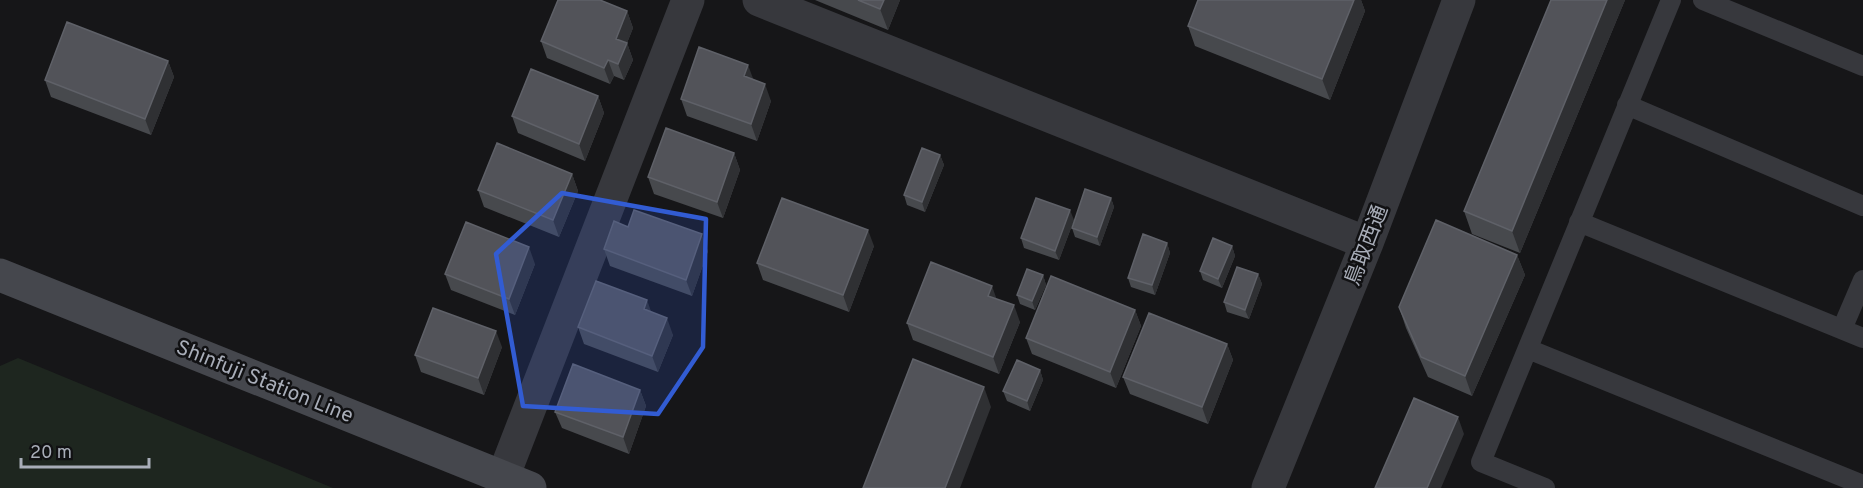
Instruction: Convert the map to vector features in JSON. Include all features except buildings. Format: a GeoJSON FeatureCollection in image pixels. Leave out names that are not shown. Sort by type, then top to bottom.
{"type":"FeatureCollection","features":[{"type":"Feature","properties":{"kind":"main road","name":"Shinfuji Station Line"},"geometry":{"type":"LineString","coordinates":[[0,275],[516,482]]}},
{"type":"Feature","properties":{"kind":"street"},"geometry":{"type":"LineString","coordinates":[[516,482],[688,0]]}},
{"type":"Feature","properties":{"kind":"street"},"geometry":{"type":"LineString","coordinates":[[759,0],[1367,243]]}},
{"type":"Feature","properties":{"kind":"street","name":"鳥取西通"},"geometry":{"type":"LineString","coordinates":[[1269,488],[1367,243],[1459,0]]}},
{"type":"Feature","properties":{"kind":"lane"},"geometry":{"type":"LineString","coordinates":[[1545,488],[1481,462],[1671,0]]}},
{"type":"Feature","properties":{"kind":"lane"},"geometry":{"type":"LineString","coordinates":[[1703,0],[1863,66]]}},
{"type":"Feature","properties":{"kind":"lane"},"geometry":{"type":"LineString","coordinates":[[1627,105],[1863,206]]}},
{"type":"Feature","properties":{"kind":"lane"},"geometry":{"type":"LineString","coordinates":[[1579,222],[1863,338]]}},
{"type":"Feature","properties":{"kind":"lane"},"geometry":{"type":"LineString","coordinates":[[1842,329],[1863,280]]}},
{"type":"Feature","properties":{"kind":"lane"},"geometry":{"type":"LineString","coordinates":[[1528,349],[1863,485]]}},
{"type":"Feature","properties":{"kind":"highlighted area"},"geometry":{"type":"Polygon","coordinates":[[[562,193],[706,219],[703,347],[658,414],[523,406],[496,254],[562,193]]]}},
{"type":"Feature","properties":{"kind":"shaded area"},"geometry":{"type":"Polygon","coordinates":[[[18,358],[333,488],[0,488],[0,366],[18,358]]]}}]}
